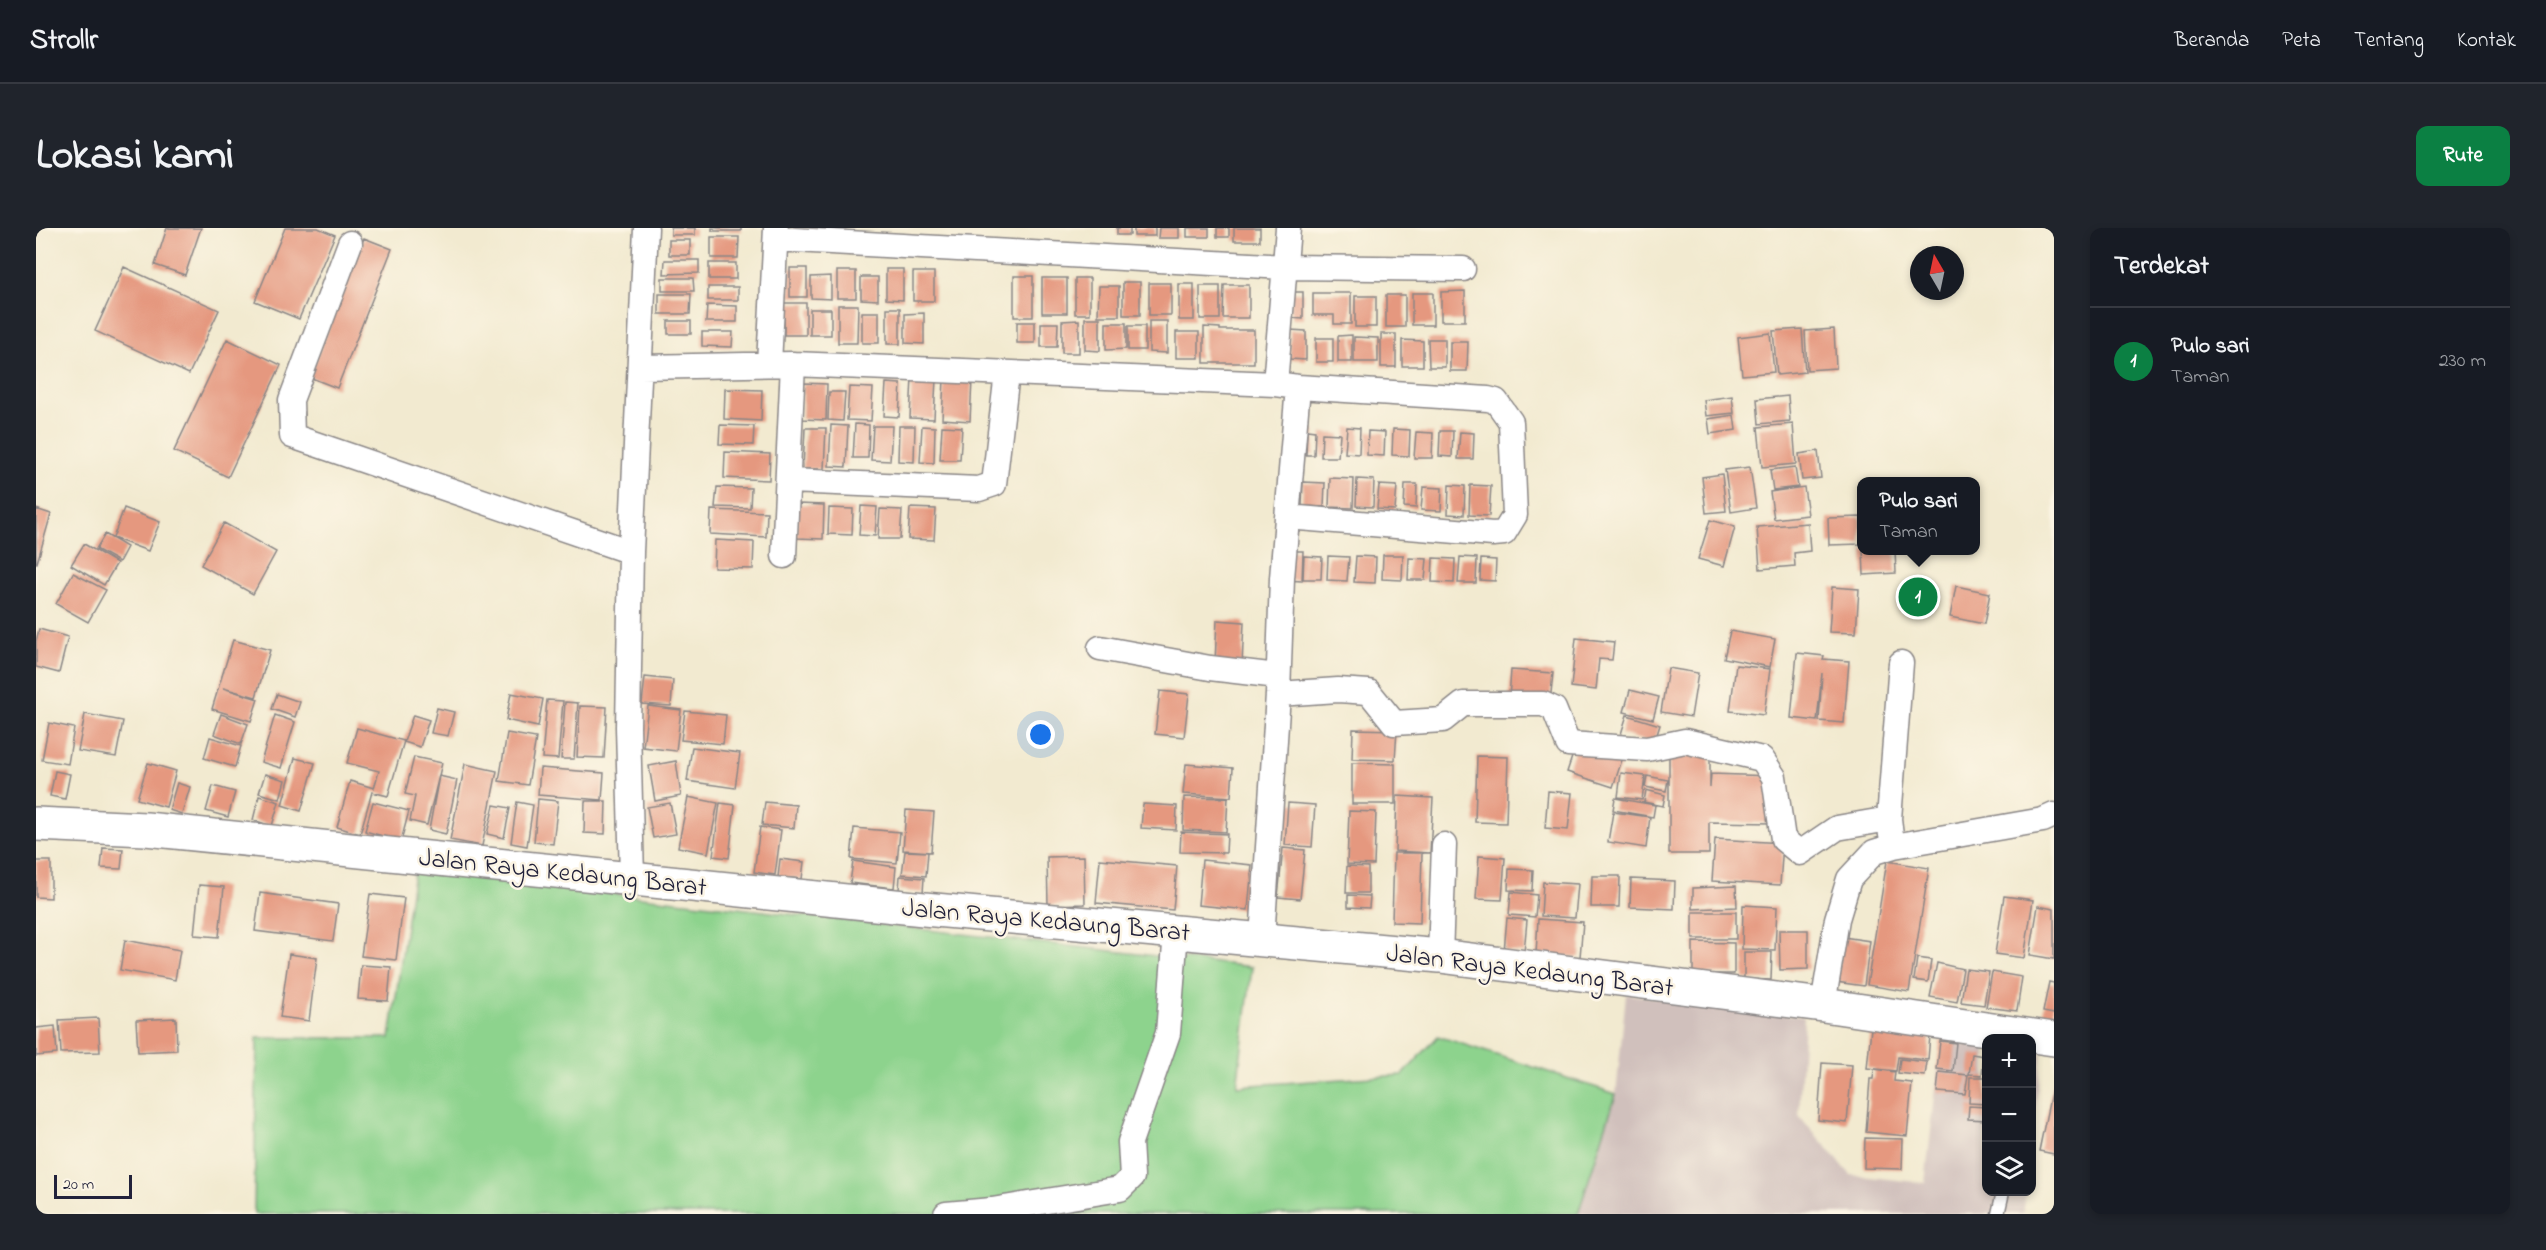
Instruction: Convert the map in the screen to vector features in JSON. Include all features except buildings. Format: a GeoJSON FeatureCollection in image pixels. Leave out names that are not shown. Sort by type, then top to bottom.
{"type":"FeatureCollection","features":[{"type":"Feature","properties":{"kind":"street"},"geometry":{"type":"LineString","coordinates":[[632,877],[628,727],[631,552],[646,228]]}},
{"type":"Feature","properties":{"kind":"street"},"geometry":{"type":"LineString","coordinates":[[1262,939],[1287,517],[1286,267],[1288,228]]}},
{"type":"Feature","properties":{"kind":"street"},"geometry":{"type":"LineString","coordinates":[[769,364],[776,234],[1286,267],[1463,269]]}},
{"type":"Feature","properties":{"kind":"street"},"geometry":{"type":"LineString","coordinates":[[350,243],[291,400],[292,436],[631,552]]}},
{"type":"Feature","properties":{"kind":"street"},"geometry":{"type":"LineString","coordinates":[[641,367],[793,364],[1286,385],[1496,401],[1511,422],[1515,515],[1504,533],[1493,534],[1287,517]]}},
{"type":"Feature","properties":{"kind":"street"},"geometry":{"type":"LineString","coordinates":[[784,556],[793,364]]}},
{"type":"Feature","properties":{"kind":"street"},"geometry":{"type":"LineString","coordinates":[[789,481],[979,489],[994,484],[1008,373]]}},
{"type":"Feature","properties":{"kind":"street"},"geometry":{"type":"LineString","coordinates":[[1100,648],[1210,668],[1278,685],[1369,692],[1394,723],[1443,720],[1463,704],[1543,704],[1554,709],[1568,744],[1647,749],[1685,741],[1762,759],[1774,777],[1783,839],[1800,853],[1837,828],[1889,819]]}},
{"type":"Feature","properties":{"kind":"street"},"geometry":{"type":"LineString","coordinates":[[1894,846],[1889,819],[1901,663]]}},
{"type":"Feature","properties":{"kind":"street"},"geometry":{"type":"LineString","coordinates":[[1823,1005],[1837,919],[1849,879],[1874,852],[1894,846],[2043,820],[2054,815]]}},
{"type":"Feature","properties":{"kind":"street","name":"Jalan Raya Kedaung Barat"},"geometry":{"type":"LineString","coordinates":[[36,824],[146,829],[632,877],[924,909],[1440,956],[1823,1005],[2012,1034]]}},
{"type":"Feature","properties":{"kind":"street"},"geometry":{"type":"LineString","coordinates":[[1440,956],[1444,845]]}},
{"type":"Feature","properties":{"kind":"street"},"geometry":{"type":"LineString","coordinates":[[946,1214],[992,1210],[1120,1189],[1132,1177],[1130,1142],[1168,1033],[1176,932]]}},
{"type":"Feature","properties":{"kind":"street","name":"Jalan Raya Kedaung Barat"},"geometry":{"type":"LineString","coordinates":[[2036,1037],[2054,1039]]}},
{"type":"Feature","properties":{"kind":"lane"},"geometry":{"type":"LineString","coordinates":[[1998,1214],[2001,1196]]}},
{"type":"Feature","properties":{"kind":"shaded area"},"geometry":{"type":"Polygon","coordinates":[[[1626,994],[1804,1017],[1799,1116],[1851,1175],[1925,1183],[1941,1043],[1982,1046],[1982,1196],[2025,1196],[2023,1214],[1578,1214],[1616,1094],[1626,994]]]}},
{"type":"Feature","properties":{"kind":"shaded area"},"geometry":{"type":"Polygon","coordinates":[[[2036,1048],[2042,1049],[2036,1104],[2036,1048]]]}},
{"type":"Feature","properties":{"kind":"green space"},"geometry":{"type":"Polygon","coordinates":[[[414,871],[1252,967],[1237,1086],[1403,1075],[1438,1036],[1616,1094],[1578,1214],[254,1214],[257,1038],[390,1038],[414,871]]]}},
{"type":"Feature","properties":{"kind":"place","name":"Pulo sari"},"geometry":{"type":"Point","coordinates":[1918,597]}}]}
